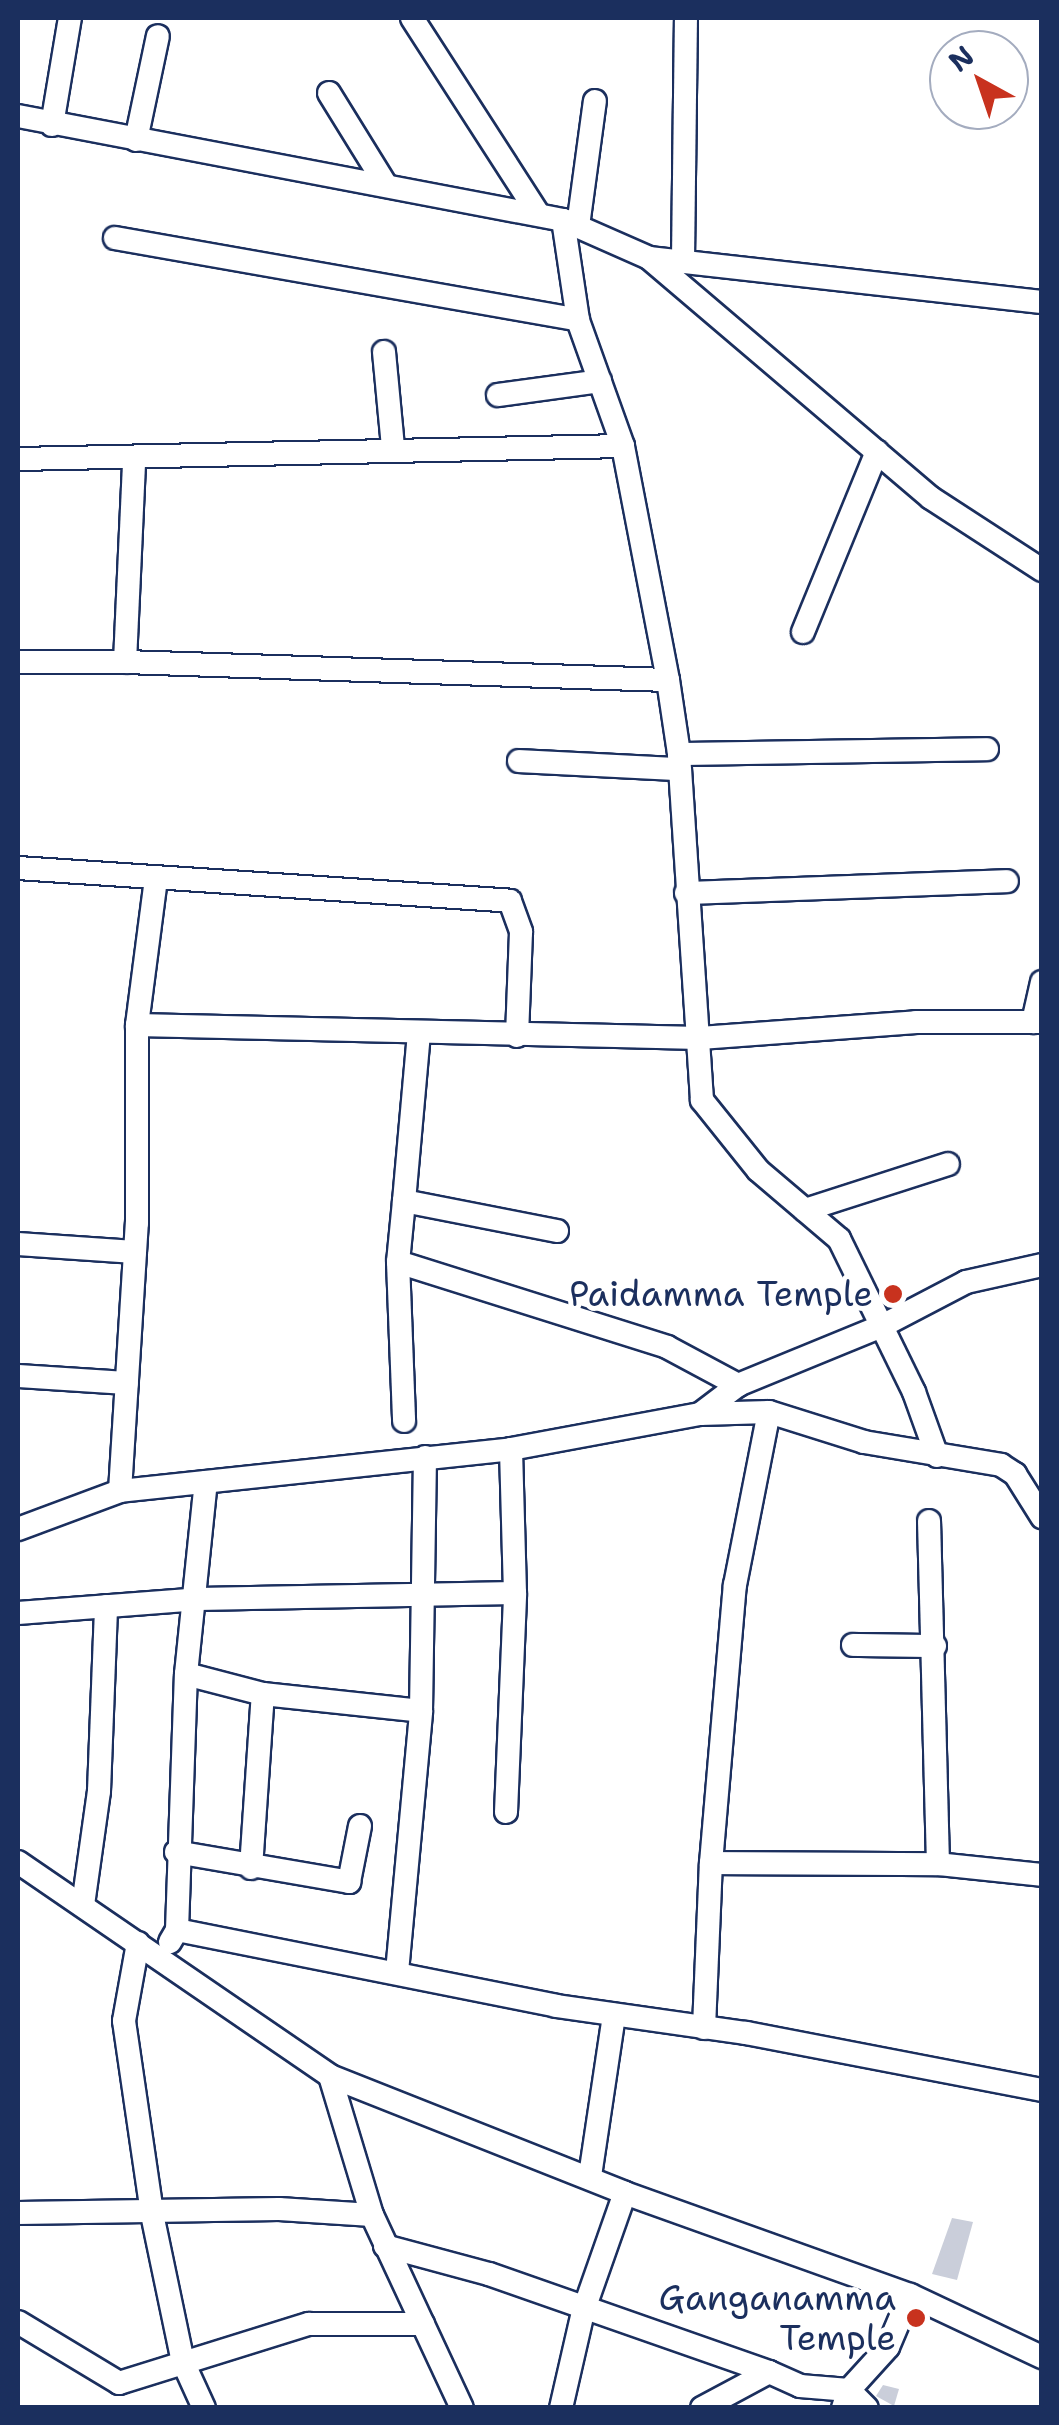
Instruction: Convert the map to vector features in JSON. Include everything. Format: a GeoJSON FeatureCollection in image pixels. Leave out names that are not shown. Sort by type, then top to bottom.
{"type":"FeatureCollection","features":[{"type":"Feature","properties":{"kind":"street"},"geometry":{"type":"LineString","coordinates":[[52,124],[70,18]]}},
{"type":"Feature","properties":{"kind":"street"},"geometry":{"type":"LineString","coordinates":[[412,18],[537,212]]}},
{"type":"Feature","properties":{"kind":"street"},"geometry":{"type":"LineString","coordinates":[[683,260],[686,18]]}},
{"type":"Feature","properties":{"kind":"street"},"geometry":{"type":"LineString","coordinates":[[136,140],[158,36]]}},
{"type":"Feature","properties":{"kind":"street"},"geometry":{"type":"LineString","coordinates":[[329,93],[384,182]]}},
{"type":"Feature","properties":{"kind":"street"},"geometry":{"type":"LineString","coordinates":[[595,101],[570,223],[578,320],[623,446],[668,680],[679,761],[702,1100],[758,1170],[839,1240],[882,1326],[937,1456]]}},
{"type":"Feature","properties":{"kind":"street"},"geometry":{"type":"LineString","coordinates":[[18,116],[537,212],[649,258],[931,498],[1042,570]]}},
{"type":"Feature","properties":{"kind":"street"},"geometry":{"type":"LineString","coordinates":[[115,238],[578,320]]}},
{"type":"Feature","properties":{"kind":"street"},"geometry":{"type":"LineString","coordinates":[[649,258],[1042,302]]}},
{"type":"Feature","properties":{"kind":"street"},"geometry":{"type":"LineString","coordinates":[[384,352],[393,448]]}},
{"type":"Feature","properties":{"kind":"street"},"geometry":{"type":"LineString","coordinates":[[498,395],[600,381]]}},
{"type":"Feature","properties":{"kind":"street"},"geometry":{"type":"LineString","coordinates":[[18,459],[134,461],[393,448],[623,446]]}},
{"type":"Feature","properties":{"kind":"street"},"geometry":{"type":"LineString","coordinates":[[803,632],[876,452]]}},
{"type":"Feature","properties":{"kind":"street"},"geometry":{"type":"LineString","coordinates":[[125,662],[134,461]]}},
{"type":"Feature","properties":{"kind":"street"},"geometry":{"type":"LineString","coordinates":[[18,662],[668,680]]}},
{"type":"Feature","properties":{"kind":"street"},"geometry":{"type":"LineString","coordinates":[[519,762],[679,761],[987,748]]}},
{"type":"Feature","properties":{"kind":"street"},"geometry":{"type":"LineString","coordinates":[[18,868],[510,902],[521,932],[517,1036]]}},
{"type":"Feature","properties":{"kind":"street"},"geometry":{"type":"LineString","coordinates":[[120,1491],[135,1252],[137,1025],[156,879]]}},
{"type":"Feature","properties":{"kind":"street"},"geometry":{"type":"LineString","coordinates":[[686,893],[1007,881]]}},
{"type":"Feature","properties":{"kind":"street"},"geometry":{"type":"LineString","coordinates":[[137,1025],[700,1038],[916,1022],[1037,1022],[1042,982]]}},
{"type":"Feature","properties":{"kind":"street"},"geometry":{"type":"LineString","coordinates":[[404,1421],[398,1262],[419,1034]]}},
{"type":"Feature","properties":{"kind":"street"},"geometry":{"type":"LineString","coordinates":[[805,1210],[948,1164]]}},
{"type":"Feature","properties":{"kind":"street"},"geometry":{"type":"LineString","coordinates":[[404,1201],[557,1231]]}},
{"type":"Feature","properties":{"kind":"street"},"geometry":{"type":"LineString","coordinates":[[18,1244],[135,1252]]}},
{"type":"Feature","properties":{"kind":"street"},"geometry":{"type":"LineString","coordinates":[[398,1262],[667,1346],[738,1384]]}},
{"type":"Feature","properties":{"kind":"street"},"geometry":{"type":"LineString","coordinates":[[700,1414],[738,1384],[882,1326],[966,1282],[1042,1265]]}},
{"type":"Feature","properties":{"kind":"street"},"geometry":{"type":"LineString","coordinates":[[18,1376],[127,1383]]}},
{"type":"Feature","properties":{"kind":"street"},"geometry":{"type":"LineString","coordinates":[[704,2028],[712,1863],[735,1585],[769,1412]]}},
{"type":"Feature","properties":{"kind":"street"},"geometry":{"type":"LineString","coordinates":[[18,1529],[120,1491],[511,1449],[700,1414],[769,1412],[864,1442],[1008,1468],[1042,1517]]}},
{"type":"Feature","properties":{"kind":"street"},"geometry":{"type":"LineString","coordinates":[[506,1812],[515,1594],[511,1449]]}},
{"type":"Feature","properties":{"kind":"street"},"geometry":{"type":"LineString","coordinates":[[397,1972],[421,1711],[426,1595],[425,1458]]}},
{"type":"Feature","properties":{"kind":"street"},"geometry":{"type":"LineString","coordinates":[[162,1958],[177,1930],[176,1852],[186,1674],[198,1599],[206,1482]]}},
{"type":"Feature","properties":{"kind":"street"},"geometry":{"type":"LineString","coordinates":[[929,1520],[938,1864]]}},
{"type":"Feature","properties":{"kind":"street"},"geometry":{"type":"LineString","coordinates":[[18,1613],[198,1599],[515,1594]]}},
{"type":"Feature","properties":{"kind":"street"},"geometry":{"type":"LineString","coordinates":[[84,1905],[99,1790],[106,1606]]}},
{"type":"Feature","properties":{"kind":"street"},"geometry":{"type":"LineString","coordinates":[[853,1645],[935,1646]]}},
{"type":"Feature","properties":{"kind":"street"},"geometry":{"type":"LineString","coordinates":[[186,1674],[263,1694],[421,1711]]}},
{"type":"Feature","properties":{"kind":"street"},"geometry":{"type":"LineString","coordinates":[[251,1868],[263,1694]]}},
{"type":"Feature","properties":{"kind":"street"},"geometry":{"type":"LineString","coordinates":[[176,1852],[349,1882],[360,1826]]}},
{"type":"Feature","properties":{"kind":"street"},"geometry":{"type":"LineString","coordinates":[[18,1862],[330,2076],[590,2176],[624,2193],[910,2296],[1042,2357]]}},
{"type":"Feature","properties":{"kind":"street"},"geometry":{"type":"LineString","coordinates":[[712,1863],[938,1864],[1042,1876]]}},
{"type":"Feature","properties":{"kind":"street"},"geometry":{"type":"LineString","coordinates":[[177,1930],[614,2015],[1042,2090]]}},
{"type":"Feature","properties":{"kind":"street"},"geometry":{"type":"LineString","coordinates":[[138,1943],[124,2021],[152,2214],[183,2362],[204,2408]]}},
{"type":"Feature","properties":{"kind":"street"},"geometry":{"type":"LineString","coordinates":[[590,2176],[614,2015]]}},
{"type":"Feature","properties":{"kind":"street"},"geometry":{"type":"LineString","coordinates":[[330,2076],[372,2215],[462,2408]]}},
{"type":"Feature","properties":{"kind":"street"},"geometry":{"type":"LineString","coordinates":[[562,2408],[583,2312],[624,2193]]}},
{"type":"Feature","properties":{"kind":"street"},"geometry":{"type":"LineString","coordinates":[[18,2213],[152,2214],[279,2209],[372,2215]]}},
{"type":"Feature","properties":{"kind":"street"},"geometry":{"type":"LineString","coordinates":[[386,2246],[489,2274],[583,2312],[867,2408]]}},
{"type":"Feature","properties":{"kind":"street"},"geometry":{"type":"LineString","coordinates":[[846,2399],[888,2347],[910,2296]]}},
{"type":"Feature","properties":{"kind":"street"},"geometry":{"type":"LineString","coordinates":[[18,2322],[119,2383],[309,2324],[422,2324]]}},
{"type":"Feature","properties":{"kind":"street"},"geometry":{"type":"LineString","coordinates":[[702,2408],[769,2372]]}},
{"type":"Feature","properties":{"kind":"street"},"geometry":{"type":"LineString","coordinates":[[113,2408],[119,2383]]}},
{"type":"Feature","properties":{"kind":"building"},"geometry":{"type":"Polygon","coordinates":[[[952,2218],[973,2222],[957,2280],[932,2274],[952,2218]]]}},
{"type":"Feature","properties":{"kind":"building"},"geometry":{"type":"Polygon","coordinates":[[[883,2385],[899,2389],[894,2406],[876,2396],[883,2385]]]}},
{"type":"Feature","properties":{"kind":"place","name":"Paidamma Temple"},"geometry":{"type":"Point","coordinates":[893,1294]}},
{"type":"Feature","properties":{"kind":"place","name":"Ganganamma Temple"},"geometry":{"type":"Point","coordinates":[916,2318]}}]}
